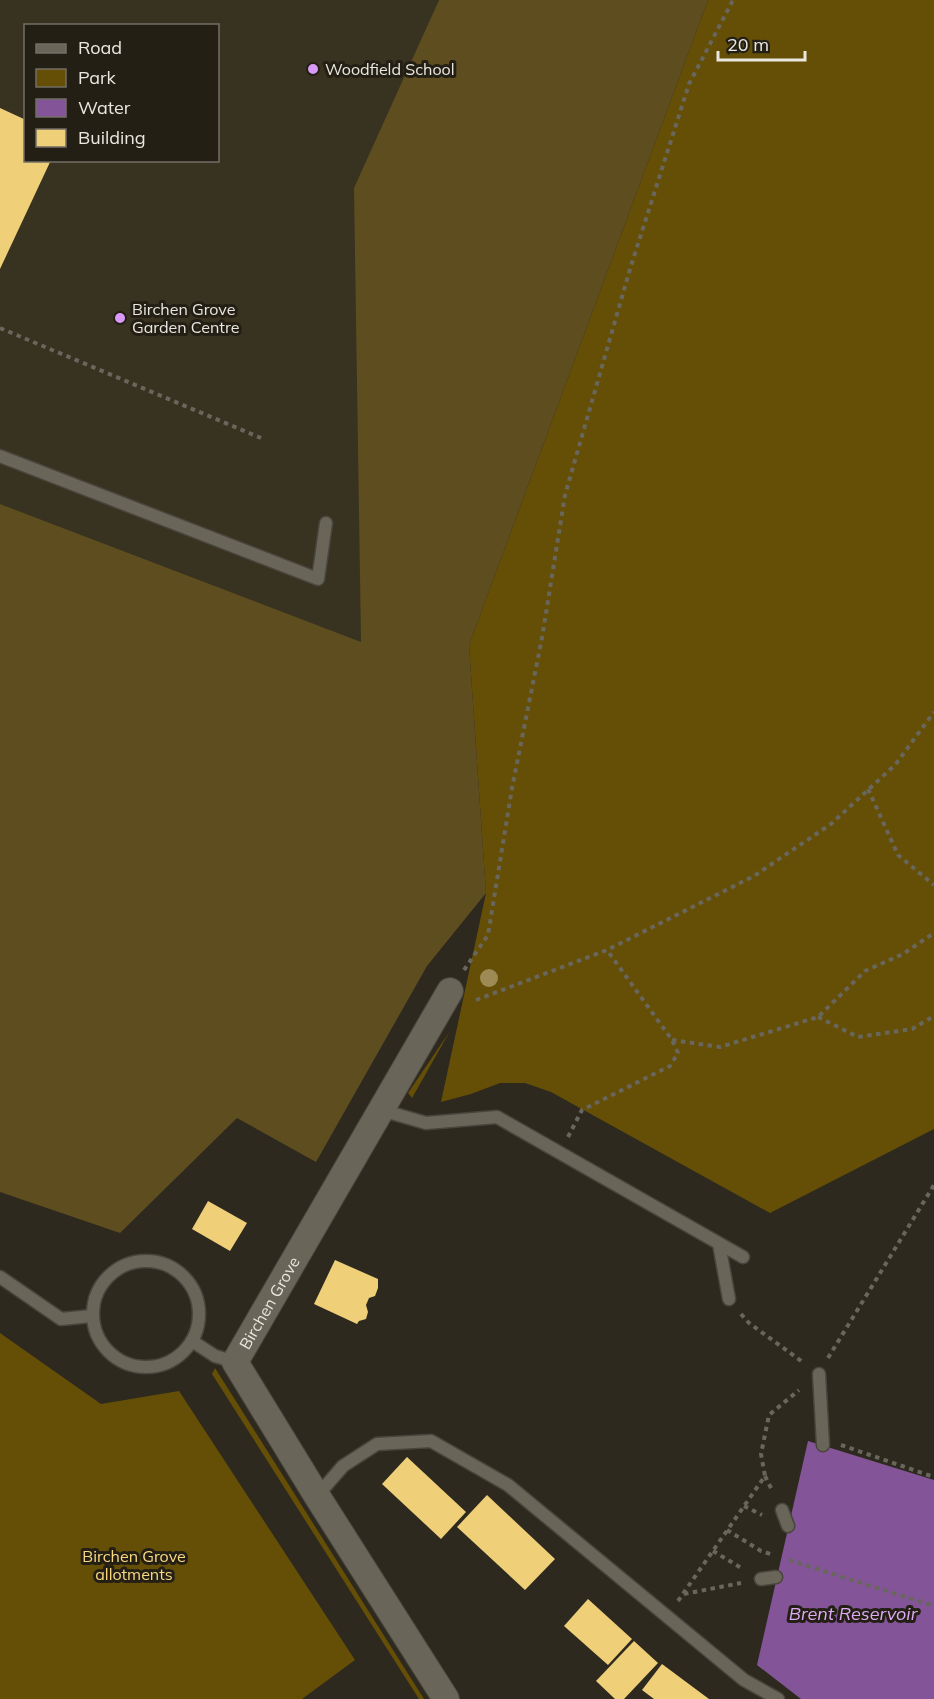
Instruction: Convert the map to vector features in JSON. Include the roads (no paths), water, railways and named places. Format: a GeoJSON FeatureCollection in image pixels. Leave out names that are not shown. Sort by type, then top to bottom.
{"type":"FeatureCollection","features":[{"type":"Feature","properties":{"kind":"street","name":"Birchen Grove"},"geometry":{"type":"LineString","coordinates":[[447,1699],[317,1496],[235,1362],[381,1110],[459,997]]}},
{"type":"Feature","properties":{"kind":"lane"},"geometry":{"type":"LineString","coordinates":[[0,456],[318,579],[326,523]]}},
{"type":"Feature","properties":{"kind":"lane"},"geometry":{"type":"LineString","coordinates":[[381,1110],[426,1124],[497,1117],[742,1257]]}},
{"type":"Feature","properties":{"kind":"lane"},"geometry":{"type":"LineString","coordinates":[[719,1244],[729,1299]]}},
{"type":"Feature","properties":{"kind":"lane"},"geometry":{"type":"LineString","coordinates":[[147,1261],[165,1264],[179,1273],[191,1286],[197,1302],[199,1319],[192,1341],[172,1360],[158,1366],[142,1367],[127,1364],[113,1356],[102,1345],[95,1331],[92,1316],[95,1299],[102,1283],[115,1271],[130,1263],[147,1261]]}},
{"type":"Feature","properties":{"kind":"lane"},"geometry":{"type":"LineString","coordinates":[[0,1277],[62,1318],[92,1316]]}},
{"type":"Feature","properties":{"kind":"lane"},"geometry":{"type":"LineString","coordinates":[[192,1341],[215,1356],[235,1362]]}},
{"type":"Feature","properties":{"kind":"lane"},"geometry":{"type":"LineString","coordinates":[[819,1374],[823,1442]]}},
{"type":"Feature","properties":{"kind":"lane"},"geometry":{"type":"LineString","coordinates":[[317,1496],[343,1466],[377,1444],[431,1441],[508,1485],[744,1680],[778,1699]]}},
{"type":"Feature","properties":{"kind":"lane"},"geometry":{"type":"LineString","coordinates":[[782,1510],[788,1526]]}},
{"type":"Feature","properties":{"kind":"lane"},"geometry":{"type":"LineString","coordinates":[[761,1579],[776,1577]]}},
{"type":"Feature","properties":{"kind":"water","name":"Brent Reservoir"},"geometry":{"type":"Polygon","coordinates":[[[808,1441],[934,1480],[934,1699],[801,1699],[757,1665],[808,1441]]]}},
{"type":"Feature","properties":{"kind":"place","name":"Woodfield School"},"geometry":{"type":"Point","coordinates":[313,69]}},
{"type":"Feature","properties":{"kind":"place","name":"Birchen Grove Garden Centre"},"geometry":{"type":"Point","coordinates":[120,318]}},
{"type":"Feature","properties":{"kind":"park label","name":"Birchen Grove allotments"},"geometry":{"type":"Point","coordinates":[134,1565]}}]}
